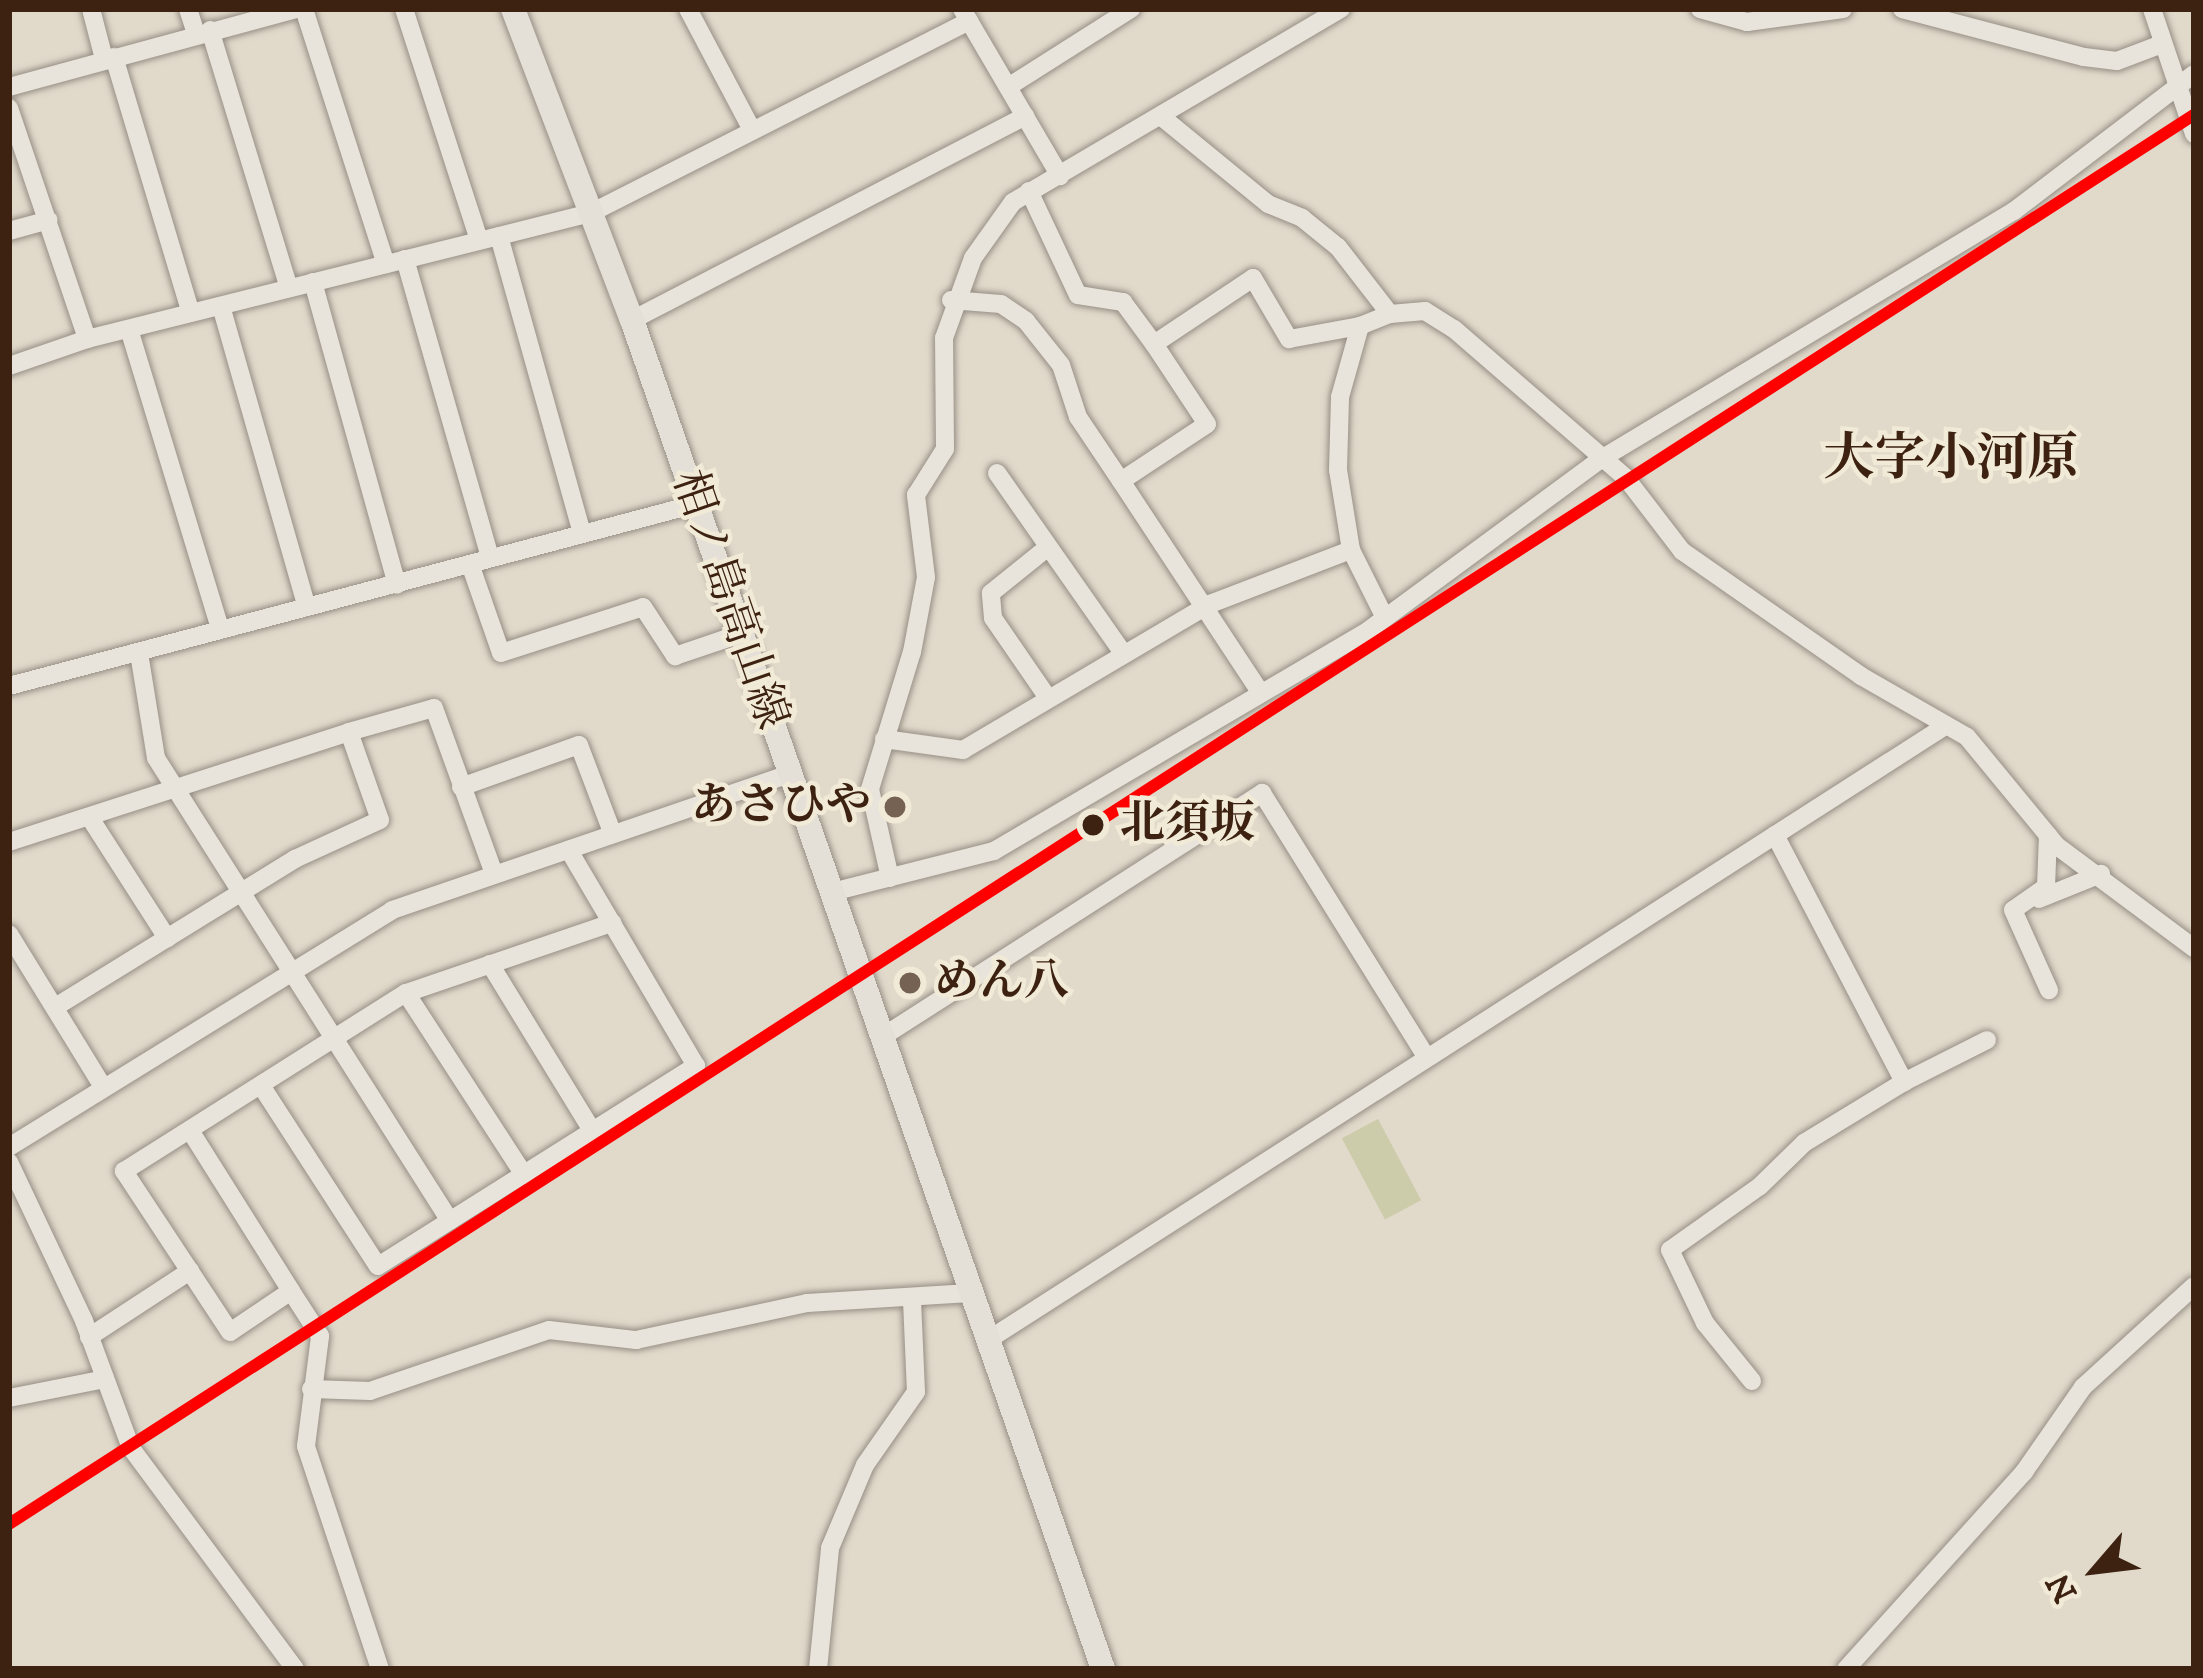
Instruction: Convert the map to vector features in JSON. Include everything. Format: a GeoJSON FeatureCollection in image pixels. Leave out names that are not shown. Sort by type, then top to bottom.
{"type":"FeatureCollection","features":[{"type":"Feature","properties":{"kind":"main road","name":"相ノ島高山線"},"geometry":{"type":"LineString","coordinates":[[515,10],[632,320],[1103,1669]]}},
{"type":"Feature","properties":{"kind":"street"},"geometry":{"type":"LineString","coordinates":[[91,9],[191,313]]}},
{"type":"Feature","properties":{"kind":"street"},"geometry":{"type":"LineString","coordinates":[[188,9],[203,32],[289,288]]}},
{"type":"Feature","properties":{"kind":"street"},"geometry":{"type":"LineString","coordinates":[[9,87],[294,9],[395,262],[490,557]]}},
{"type":"Feature","properties":{"kind":"street"},"geometry":{"type":"LineString","coordinates":[[404,9],[489,238],[582,534]]}},
{"type":"Feature","properties":{"kind":"street"},"geometry":{"type":"LineString","coordinates":[[688,9],[752,130]]}},
{"type":"Feature","properties":{"kind":"street"},"geometry":{"type":"LineString","coordinates":[[1008,87],[1131,9]]}},
{"type":"Feature","properties":{"kind":"street"},"geometry":{"type":"LineString","coordinates":[[1700,9],[1747,22],[1843,9]]}},
{"type":"Feature","properties":{"kind":"street"},"geometry":{"type":"LineString","coordinates":[[1902,9],[2084,57],[2116,61],[2162,44]]}},
{"type":"Feature","properties":{"kind":"street"},"geometry":{"type":"LineString","coordinates":[[2152,9],[2162,44],[2184,78],[2194,134]]}},
{"type":"Feature","properties":{"kind":"street"},"geometry":{"type":"LineString","coordinates":[[890,878],[870,790],[926,577],[916,495],[945,449],[951,300],[993,226],[1029,191],[1162,118],[1332,11]]}},
{"type":"Feature","properties":{"kind":"street"},"geometry":{"type":"LineString","coordinates":[[9,366],[87,339],[591,213],[966,15],[1060,176]]}},
{"type":"Feature","properties":{"kind":"street"},"geometry":{"type":"LineString","coordinates":[[832,892],[994,850],[1385,618],[1601,459],[2014,212],[2184,78]]}},
{"type":"Feature","properties":{"kind":"street"},"geometry":{"type":"LineString","coordinates":[[9,108],[87,339]]}},
{"type":"Feature","properties":{"kind":"street"},"geometry":{"type":"LineString","coordinates":[[632,320],[1024,116]]}},
{"type":"Feature","properties":{"kind":"street"},"geometry":{"type":"LineString","coordinates":[[1162,118],[1268,205],[1302,218],[1338,247],[1390,314]]}},
{"type":"Feature","properties":{"kind":"street"},"geometry":{"type":"LineString","coordinates":[[1029,191],[1078,295],[1123,302],[1207,424],[1121,481]]}},
{"type":"Feature","properties":{"kind":"street"},"geometry":{"type":"LineString","coordinates":[[9,231],[49,220]]}},
{"type":"Feature","properties":{"kind":"street"},"geometry":{"type":"LineString","coordinates":[[1154,344],[1253,278],[1289,339],[1360,326],[1390,314],[1425,311],[1454,329],[1601,459],[1682,550],[1990,756],[2048,835],[2194,948]]}},
{"type":"Feature","properties":{"kind":"street"},"geometry":{"type":"LineString","coordinates":[[313,282],[397,585]]}},
{"type":"Feature","properties":{"kind":"street"},"geometry":{"type":"LineString","coordinates":[[951,300],[1001,304],[1026,321],[1061,365],[1078,417],[1259,689]]}},
{"type":"Feature","properties":{"kind":"street"},"geometry":{"type":"LineString","coordinates":[[220,306],[307,607]]}},
{"type":"Feature","properties":{"kind":"street"},"geometry":{"type":"LineString","coordinates":[[1360,326],[1340,397],[1338,470],[1351,550],[1385,618]]}},
{"type":"Feature","properties":{"kind":"street"},"geometry":{"type":"LineString","coordinates":[[129,329],[220,629]]}},
{"type":"Feature","properties":{"kind":"street"},"geometry":{"type":"LineString","coordinates":[[998,473],[1123,652]]}},
{"type":"Feature","properties":{"kind":"street"},"geometry":{"type":"LineString","coordinates":[[9,686],[696,505]]}},
{"type":"Feature","properties":{"kind":"street"},"geometry":{"type":"LineString","coordinates":[[1048,547],[992,592],[992,618],[1048,698]]}},
{"type":"Feature","properties":{"kind":"street"},"geometry":{"type":"LineString","coordinates":[[884,739],[963,750],[1204,608],[1351,550]]}},
{"type":"Feature","properties":{"kind":"street"},"geometry":{"type":"LineString","coordinates":[[470,564],[501,653],[643,607],[675,656],[740,634]]}},
{"type":"Feature","properties":{"kind":"street"},"geometry":{"type":"LineString","coordinates":[[139,653],[156,758],[450,1221]]}},
{"type":"Feature","properties":{"kind":"street"},"geometry":{"type":"LineString","coordinates":[[9,842],[434,708],[494,871]]}},
{"type":"Feature","properties":{"kind":"street"},"geometry":{"type":"LineString","coordinates":[[988,1340],[1425,1055],[1942,728]]}},
{"type":"Feature","properties":{"kind":"street"},"geometry":{"type":"LineString","coordinates":[[56,1007],[242,891],[380,820],[349,732]]}},
{"type":"Feature","properties":{"kind":"street"},"geometry":{"type":"LineString","coordinates":[[461,787],[579,745],[613,832]]}},
{"type":"Feature","properties":{"kind":"street"},"geometry":{"type":"LineString","coordinates":[[9,1147],[290,968],[392,910],[494,871],[790,774]]}},
{"type":"Feature","properties":{"kind":"street"},"geometry":{"type":"LineString","coordinates":[[882,1037],[1262,793],[1425,1055]]}},
{"type":"Feature","properties":{"kind":"street"},"geometry":{"type":"LineString","coordinates":[[90,818],[167,938]]}},
{"type":"Feature","properties":{"kind":"street"},"geometry":{"type":"LineString","coordinates":[[1775,835],[1904,1082]]}},
{"type":"Feature","properties":{"kind":"street"},"geometry":{"type":"LineString","coordinates":[[2048,835],[2047,887],[2013,910],[2049,990]]}},
{"type":"Feature","properties":{"kind":"street"},"geometry":{"type":"LineString","coordinates":[[262,1087],[378,1266],[696,1066],[569,850]]}},
{"type":"Feature","properties":{"kind":"street"},"geometry":{"type":"LineString","coordinates":[[2035,897],[2044,901],[2101,874]]}},
{"type":"Feature","properties":{"kind":"street"},"geometry":{"type":"LineString","coordinates":[[291,1292],[230,1332],[124,1171],[406,993],[612,923]]}},
{"type":"Feature","properties":{"kind":"street"},"geometry":{"type":"LineString","coordinates":[[9,934],[103,1087]]}},
{"type":"Feature","properties":{"kind":"street"},"geometry":{"type":"LineString","coordinates":[[490,964],[591,1129]]}},
{"type":"Feature","properties":{"kind":"street"},"geometry":{"type":"LineString","coordinates":[[406,993],[524,1175]]}},
{"type":"Feature","properties":{"kind":"street"},"geometry":{"type":"LineString","coordinates":[[1752,1381],[1705,1323],[1670,1250],[1760,1186],[1804,1143],[1904,1082],[1988,1040]]}},
{"type":"Feature","properties":{"kind":"street"},"geometry":{"type":"LineString","coordinates":[[190,1132],[320,1336],[306,1446],[380,1669]]}},
{"type":"Feature","properties":{"kind":"street"},"geometry":{"type":"LineString","coordinates":[[9,1162],[89,1336],[144,1471],[295,1669]]}},
{"type":"Feature","properties":{"kind":"street"},"geometry":{"type":"LineString","coordinates":[[89,1336],[190,1271]]}},
{"type":"Feature","properties":{"kind":"street"},"geometry":{"type":"LineString","coordinates":[[1846,1669],[2024,1472],[2083,1387],[2194,1286]]}},
{"type":"Feature","properties":{"kind":"street"},"geometry":{"type":"LineString","coordinates":[[311,1389],[370,1391],[549,1330],[636,1340],[807,1303],[970,1293]]}},
{"type":"Feature","properties":{"kind":"street"},"geometry":{"type":"LineString","coordinates":[[818,1669],[830,1548],[865,1465],[916,1392],[912,1299]]}},
{"type":"Feature","properties":{"kind":"street"},"geometry":{"type":"LineString","coordinates":[[9,1398],[105,1379]]}},
{"type":"Feature","properties":{"kind":"green space"},"geometry":{"type":"Polygon","coordinates":[[[1378,1119],[1421,1200],[1385,1219],[1342,1138],[1378,1119]]]}},
{"type":"Feature","properties":{"kind":"transit line","name":"N"},"geometry":{"type":"LineString","coordinates":[[9,1524],[2194,115]]}},
{"type":"Feature","properties":{"kind":"place","name":"あさひや"},"geometry":{"type":"Point","coordinates":[895,807]}},
{"type":"Feature","properties":{"kind":"place","name":"北須坂"},"geometry":{"type":"Point","coordinates":[1093,825]}},
{"type":"Feature","properties":{"kind":"place","name":"めん八"},"geometry":{"type":"Point","coordinates":[910,983]}},
{"type":"Feature","properties":{"kind":"district","name":"大字小河原"},"geometry":{"type":"Point","coordinates":[1951,459]}}]}
